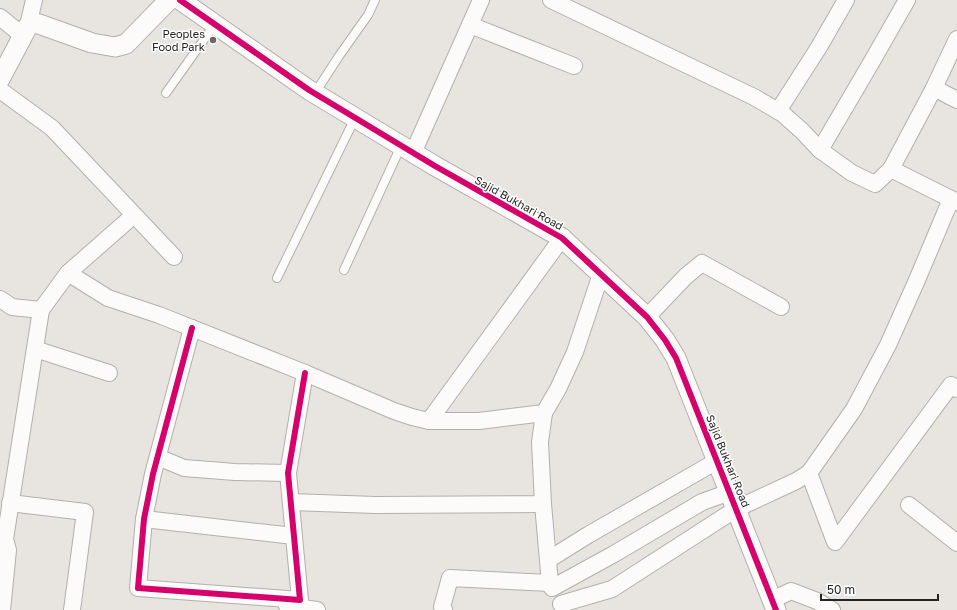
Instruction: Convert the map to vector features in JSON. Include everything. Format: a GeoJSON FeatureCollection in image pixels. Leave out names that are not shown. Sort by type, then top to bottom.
{"type":"FeatureCollection","features":[{"type":"Feature","properties":{"kind":"street"},"geometry":{"type":"LineString","coordinates":[[26,31],[34,0]]}},
{"type":"Feature","properties":{"kind":"street"},"geometry":{"type":"LineString","coordinates":[[0,79],[26,31],[32,23],[39,24],[92,43],[115,47],[126,44],[169,0]]}},
{"type":"Feature","properties":{"kind":"street","name":"Sajid Bukhari Road"},"geometry":{"type":"LineString","coordinates":[[180,0],[315,94],[562,238],[647,317],[665,340],[676,358],[774,605]]}},
{"type":"Feature","properties":{"kind":"street"},"geometry":{"type":"LineString","coordinates":[[407,149],[470,25],[481,0]]}},
{"type":"Feature","properties":{"kind":"street"},"geometry":{"type":"LineString","coordinates":[[551,0],[754,96],[778,111],[802,131],[820,150],[852,173],[876,184],[891,169],[934,88],[957,39]]}},
{"type":"Feature","properties":{"kind":"street"},"geometry":{"type":"LineString","coordinates":[[778,111],[819,47],[846,0]]}},
{"type":"Feature","properties":{"kind":"street"},"geometry":{"type":"LineString","coordinates":[[820,150],[907,0]]}},
{"type":"Feature","properties":{"kind":"street"},"geometry":{"type":"LineString","coordinates":[[0,17],[26,31]]}},
{"type":"Feature","properties":{"kind":"street"},"geometry":{"type":"LineString","coordinates":[[470,25],[574,66]]}},
{"type":"Feature","properties":{"kind":"street"},"geometry":{"type":"LineString","coordinates":[[934,88],[957,100]]}},
{"type":"Feature","properties":{"kind":"street"},"geometry":{"type":"LineString","coordinates":[[0,90],[52,128],[174,257]]}},
{"type":"Feature","properties":{"kind":"street"},"geometry":{"type":"LineString","coordinates":[[444,610],[442,607],[450,578],[551,585],[614,554],[702,502],[733,500],[796,481],[809,473],[854,410],[888,345],[954,201],[891,169]]}},
{"type":"Feature","properties":{"kind":"street"},"geometry":{"type":"LineString","coordinates":[[2,610],[8,550],[5,539],[41,310],[68,273],[134,215]]}},
{"type":"Feature","properties":{"kind":"street"},"geometry":{"type":"LineString","coordinates":[[429,421],[562,238]]}},
{"type":"Feature","properties":{"kind":"street"},"geometry":{"type":"LineString","coordinates":[[647,317],[686,276],[702,263],[781,307]]}},
{"type":"Feature","properties":{"kind":"street"},"geometry":{"type":"LineString","coordinates":[[68,273],[108,298],[192,328],[305,373],[394,411],[429,421],[478,421],[544,413]]}},
{"type":"Feature","properties":{"kind":"street"},"geometry":{"type":"LineString","coordinates":[[601,274],[575,352],[558,389],[544,413],[540,442],[543,504],[551,585],[563,607],[612,589],[733,500]]}},
{"type":"Feature","properties":{"kind":"street"},"geometry":{"type":"LineString","coordinates":[[0,299],[12,307],[41,310]]}},
{"type":"Feature","properties":{"kind":"street"},"geometry":{"type":"LineString","coordinates":[[192,328],[158,457],[144,519],[138,588],[300,600]]}},
{"type":"Feature","properties":{"kind":"street"},"geometry":{"type":"LineString","coordinates":[[35,349],[109,373]]}},
{"type":"Feature","properties":{"kind":"street"},"geometry":{"type":"LineString","coordinates":[[300,600],[288,473],[305,373]]}},
{"type":"Feature","properties":{"kind":"street"},"geometry":{"type":"LineString","coordinates":[[809,473],[835,542],[955,384]]}},
{"type":"Feature","properties":{"kind":"street"},"geometry":{"type":"LineString","coordinates":[[158,457],[184,468],[235,472],[288,473]]}},
{"type":"Feature","properties":{"kind":"street"},"geometry":{"type":"LineString","coordinates":[[548,560],[717,460]]}},
{"type":"Feature","properties":{"kind":"street"},"geometry":{"type":"LineString","coordinates":[[291,502],[375,504],[543,504]]}},
{"type":"Feature","properties":{"kind":"street"},"geometry":{"type":"LineString","coordinates":[[10,503],[85,512],[72,610]]}},
{"type":"Feature","properties":{"kind":"street"},"geometry":{"type":"LineString","coordinates":[[909,505],[957,542]]}},
{"type":"Feature","properties":{"kind":"street"},"geometry":{"type":"LineString","coordinates":[[144,519],[294,536]]}},
{"type":"Feature","properties":{"kind":"street"},"geometry":{"type":"LineString","coordinates":[[774,605],[791,591],[817,600],[832,610]]}},
{"type":"Feature","properties":{"kind":"street"},"geometry":{"type":"LineString","coordinates":[[280,608],[300,600]]}},
{"type":"Feature","properties":{"kind":"street"},"geometry":{"type":"LineString","coordinates":[[280,608],[317,610]]}},
{"type":"Feature","properties":{"kind":"lane"},"geometry":{"type":"LineString","coordinates":[[315,94],[339,56],[368,15],[374,0]]}},
{"type":"Feature","properties":{"kind":"lane"},"geometry":{"type":"LineString","coordinates":[[166,93],[216,24]]}},
{"type":"Feature","properties":{"kind":"lane"},"geometry":{"type":"LineString","coordinates":[[277,278],[355,118]]}},
{"type":"Feature","properties":{"kind":"lane"},"geometry":{"type":"LineString","coordinates":[[344,270],[407,149]]}},
{"type":"Feature","properties":{"kind":"cycle path"},"geometry":{"type":"LineString","coordinates":[[180,0],[309,90],[435,166],[562,238],[647,317],[665,340],[676,358],[776,610]]}},
{"type":"Feature","properties":{"kind":"cycle path"},"geometry":{"type":"LineString","coordinates":[[192,328],[153,474],[144,519],[138,588],[300,600],[288,473],[305,373]]}},
{"type":"Feature","properties":{"kind":"place","name":"Peoples Food Park"},"geometry":{"type":"Point","coordinates":[213,40]}}]}
